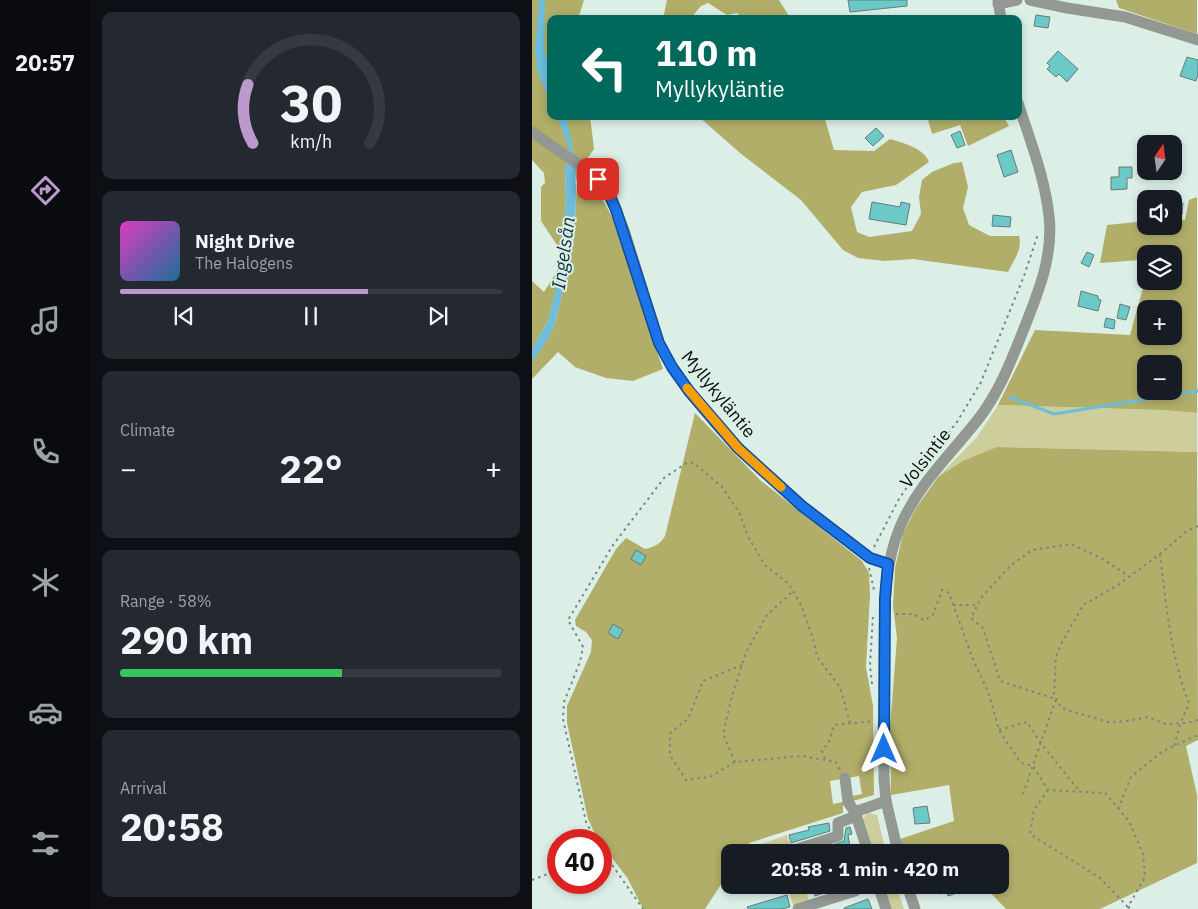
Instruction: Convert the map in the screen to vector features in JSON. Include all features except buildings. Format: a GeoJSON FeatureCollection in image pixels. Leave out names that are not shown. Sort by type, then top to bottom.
{"type":"FeatureCollection","features":[{"type":"Feature","properties":{"kind":"street"},"geometry":{"type":"LineString","coordinates":[[1000,15],[998,2],[1017,0]]}},
{"type":"Feature","properties":{"kind":"street"},"geometry":{"type":"LineString","coordinates":[[1030,0],[1125,17],[1198,40]]}},
{"type":"Feature","properties":{"kind":"street","name":"Volsintie"},"geometry":{"type":"LineString","coordinates":[[896,844],[886,801],[884,759],[884,614],[888,564],[900,527],[922,488],[981,416],[996,391],[1011,361],[1040,286],[1049,241],[1049,218],[1043,183],[1022,116]]}},
{"type":"Feature","properties":{"kind":"street","name":"Myllykyläntie"},"geometry":{"type":"LineString","coordinates":[[532,132],[598,179],[610,196],[624,230],[659,343],[672,367],[716,424],[761,470],[802,506],[870,558],[888,564]]}},
{"type":"Feature","properties":{"kind":"street"},"geometry":{"type":"LineString","coordinates":[[845,778],[848,802],[855,814],[865,844]]}},
{"type":"Feature","properties":{"kind":"street"},"geometry":{"type":"LineString","coordinates":[[813,844],[838,836],[838,823],[886,801]]}},
{"type":"Feature","properties":{"kind":"street"},"geometry":{"type":"LineString","coordinates":[[798,909],[845,894]]}},
{"type":"Feature","properties":{"kind":"street"},"geometry":{"type":"LineString","coordinates":[[881,894],[886,909]]}},
{"type":"Feature","properties":{"kind":"street"},"geometry":{"type":"LineString","coordinates":[[910,894],[915,909]]}},
{"type":"Feature","properties":{"kind":"path"},"geometry":{"type":"LineString","coordinates":[[870,558],[899,499],[957,422],[981,382],[1024,276],[1038,233]]}},
{"type":"Feature","properties":{"kind":"path"},"geometry":{"type":"LineString","coordinates":[[590,829],[586,822],[563,719],[564,702],[580,662],[583,647],[568,620],[613,546],[664,478],[688,462],[694,463],[722,487],[740,514],[748,537],[765,565],[788,584],[793,591],[801,605],[813,638],[817,657],[840,686],[850,723]]}},
{"type":"Feature","properties":{"kind":"path"},"geometry":{"type":"LineString","coordinates":[[1198,526],[1188,531],[1129,576],[1083,606],[1072,622],[1056,657],[1054,694],[1061,708],[1108,722],[1147,718],[1166,724],[1180,724],[1198,720]]}},
{"type":"Feature","properties":{"kind":"path"},"geometry":{"type":"LineString","coordinates":[[1056,699],[1000,680],[983,628],[971,618],[981,598],[1010,566],[1032,550],[1071,544],[1101,558],[1129,576]]}},
{"type":"Feature","properties":{"kind":"path"},"geometry":{"type":"LineString","coordinates":[[1160,554],[1165,595],[1181,681],[1189,704],[1180,724],[1174,746]]}},
{"type":"Feature","properties":{"kind":"path"},"geometry":{"type":"LineString","coordinates":[[894,614],[913,614],[924,620],[933,615],[942,590],[949,593],[972,657],[988,694],[999,730],[1021,763],[1033,766],[1048,790]]}},
{"type":"Feature","properties":{"kind":"path"},"geometry":{"type":"LineString","coordinates":[[735,762],[723,734],[732,696],[746,652],[767,614],[793,591]]}},
{"type":"Feature","properties":{"kind":"path"},"geometry":{"type":"LineString","coordinates":[[953,605],[978,605]]}},
{"type":"Feature","properties":{"kind":"path"},"geometry":{"type":"LineString","coordinates":[[742,665],[703,681],[688,719],[670,732],[670,755],[686,780],[710,777],[735,762],[802,756],[836,762],[845,778]]}},
{"type":"Feature","properties":{"kind":"path"},"geometry":{"type":"LineString","coordinates":[[1023,794],[1056,699]]}},
{"type":"Feature","properties":{"kind":"path"},"geometry":{"type":"LineString","coordinates":[[825,760],[822,751],[829,742],[834,725],[876,721]]}},
{"type":"Feature","properties":{"kind":"path"},"geometry":{"type":"LineString","coordinates":[[999,730],[1027,722],[1040,742],[1080,792]]}},
{"type":"Feature","properties":{"kind":"path"},"geometry":{"type":"LineString","coordinates":[[1118,808],[1131,777],[1163,751],[1198,735]]}},
{"type":"Feature","properties":{"kind":"path"},"geometry":{"type":"LineString","coordinates":[[1048,790],[1105,793],[1129,821],[1144,854],[1145,877],[1128,907]]}},
{"type":"Feature","properties":{"kind":"path"},"geometry":{"type":"LineString","coordinates":[[1048,790],[1034,810],[1030,834],[1100,878],[1132,909]]}},
{"type":"Feature","properties":{"kind":"path"},"geometry":{"type":"LineString","coordinates":[[612,865],[643,909]]}},
{"type":"Feature","properties":{"kind":"path"},"geometry":{"type":"LineString","coordinates":[[532,880],[547,874]]}},
{"type":"Feature","properties":{"kind":"shaded area"},"geometry":{"type":"Polygon","coordinates":[[[532,0],[584,0],[579,15],[547,15],[547,120],[590,120],[594,149],[578,172],[598,193],[612,217],[663,369],[633,381],[606,378],[575,367],[558,352],[532,379],[532,362],[550,335],[556,319],[569,263],[574,237],[577,183],[574,167],[565,169],[564,260],[548,321],[532,349],[532,281],[544,292],[557,271],[559,248],[541,221],[541,187],[545,183],[544,173],[532,160],[532,0]]]}},
{"type":"Feature","properties":{"kind":"shaded area"},"geometry":{"type":"Polygon","coordinates":[[[667,0],[779,0],[788,15],[739,15],[737,13],[727,15],[708,3],[701,6],[693,15],[664,15],[667,0]]]}},
{"type":"Feature","properties":{"kind":"shaded area"},"geometry":{"type":"Polygon","coordinates":[[[1116,0],[1197,0],[1197,34],[1119,8],[1116,0]]]}},
{"type":"Feature","properties":{"kind":"shaded area"},"geometry":{"type":"Polygon","coordinates":[[[703,120],[825,120],[834,150],[874,151],[890,139],[907,144],[923,153],[929,162],[896,185],[862,192],[851,207],[857,232],[869,237],[912,231],[921,214],[919,197],[922,180],[932,172],[954,163],[962,162],[968,187],[963,208],[969,225],[990,236],[1019,236],[1020,246],[1017,255],[1008,272],[913,259],[884,261],[858,258],[843,250],[801,200],[740,153],[703,120]]]}},
{"type":"Feature","properties":{"kind":"shaded area"},"geometry":{"type":"Polygon","coordinates":[[[928,120],[1005,120],[1009,126],[968,146],[960,125],[932,134],[928,120]]]}},
{"type":"Feature","properties":{"kind":"shaded area"},"geometry":{"type":"Polygon","coordinates":[[[1197,197],[1197,413],[1161,410],[998,405],[1035,330],[1130,335],[1137,310],[1137,345],[1182,345],[1182,300],[1140,300],[1142,290],[1182,290],[1182,245],[1137,245],[1137,260],[1100,263],[1107,225],[1137,222],[1137,235],[1182,235],[1182,220],[1185,220],[1189,200],[1197,197]]]}},
{"type":"Feature","properties":{"kind":"shaded area"},"geometry":{"type":"Polygon","coordinates":[[[998,405],[1161,410],[1197,413],[1197,452],[997,447],[938,477],[977,437],[998,405]]]}},
{"type":"Feature","properties":{"kind":"shaded area"},"geometry":{"type":"Polygon","coordinates":[[[695,413],[760,480],[862,561],[869,573],[870,595],[866,667],[873,706],[874,795],[853,801],[852,796],[862,794],[859,776],[830,781],[833,804],[843,802],[843,813],[748,844],[721,844],[721,884],[705,909],[643,909],[628,879],[612,858],[612,829],[593,829],[588,819],[567,723],[567,706],[591,652],[592,640],[586,632],[576,626],[575,620],[616,549],[626,538],[645,549],[657,545],[665,536],[695,413]]]}},
{"type":"Feature","properties":{"kind":"shaded area"},"geometry":{"type":"Polygon","coordinates":[[[997,447],[1197,452],[1198,740],[1186,746],[1197,795],[1197,863],[1100,909],[1006,909],[992,894],[1009,894],[1009,844],[902,844],[900,839],[954,821],[949,785],[891,795],[890,727],[897,638],[893,606],[895,568],[903,534],[916,508],[938,477],[963,461],[997,447]]]}},
{"type":"Feature","properties":{"kind":"shaded area"},"geometry":{"type":"Polygon","coordinates":[[[868,813],[877,815],[884,844],[870,844],[863,818],[868,813]]]}},
{"type":"Feature","properties":{"kind":"shaded area"},"geometry":{"type":"Polygon","coordinates":[[[787,835],[790,844],[762,844],[787,835]]]}},
{"type":"Feature","properties":{"kind":"shaded area"},"geometry":{"type":"Polygon","coordinates":[[[789,894],[807,894],[810,903],[794,908],[789,894]]]}},
{"type":"Feature","properties":{"kind":"shaded area"},"geometry":{"type":"Polygon","coordinates":[[[885,894],[899,894],[904,909],[890,909],[885,894]]]}},
{"type":"Feature","properties":{"kind":"water"},"geometry":{"type":"Polygon","coordinates":[[[539,0],[545,0],[544,50],[547,61],[547,95],[537,71],[535,49],[539,0]]]}},
{"type":"Feature","properties":{"kind":"water"},"geometry":{"type":"Polygon","coordinates":[[[558,120],[567,120],[571,138],[576,180],[575,221],[569,263],[555,322],[549,337],[532,362],[532,349],[548,321],[563,260],[566,195],[565,169],[569,148],[558,120]]]}},
{"type":"Feature","properties":{"kind":"waterway"},"geometry":{"type":"LineString","coordinates":[[1010,397],[1054,414],[1198,391]]}},
{"type":"Feature","properties":{"kind":"slow traffic"},"geometry":{"type":"LineString","coordinates":[[687,388],[738,448],[781,487]]}},
{"type":"Feature","properties":{"kind":"route"},"geometry":{"type":"LineString","coordinates":[[598,179],[610,196],[624,230],[659,343],[672,367],[689,391],[738,448],[802,506],[870,558],[888,564],[885,598],[884,749]]}},
{"type":"Feature","properties":{"kind":"water label","name":"Ingelsån"},"geometry":{"type":"Point","coordinates":[563,253]}}]}
